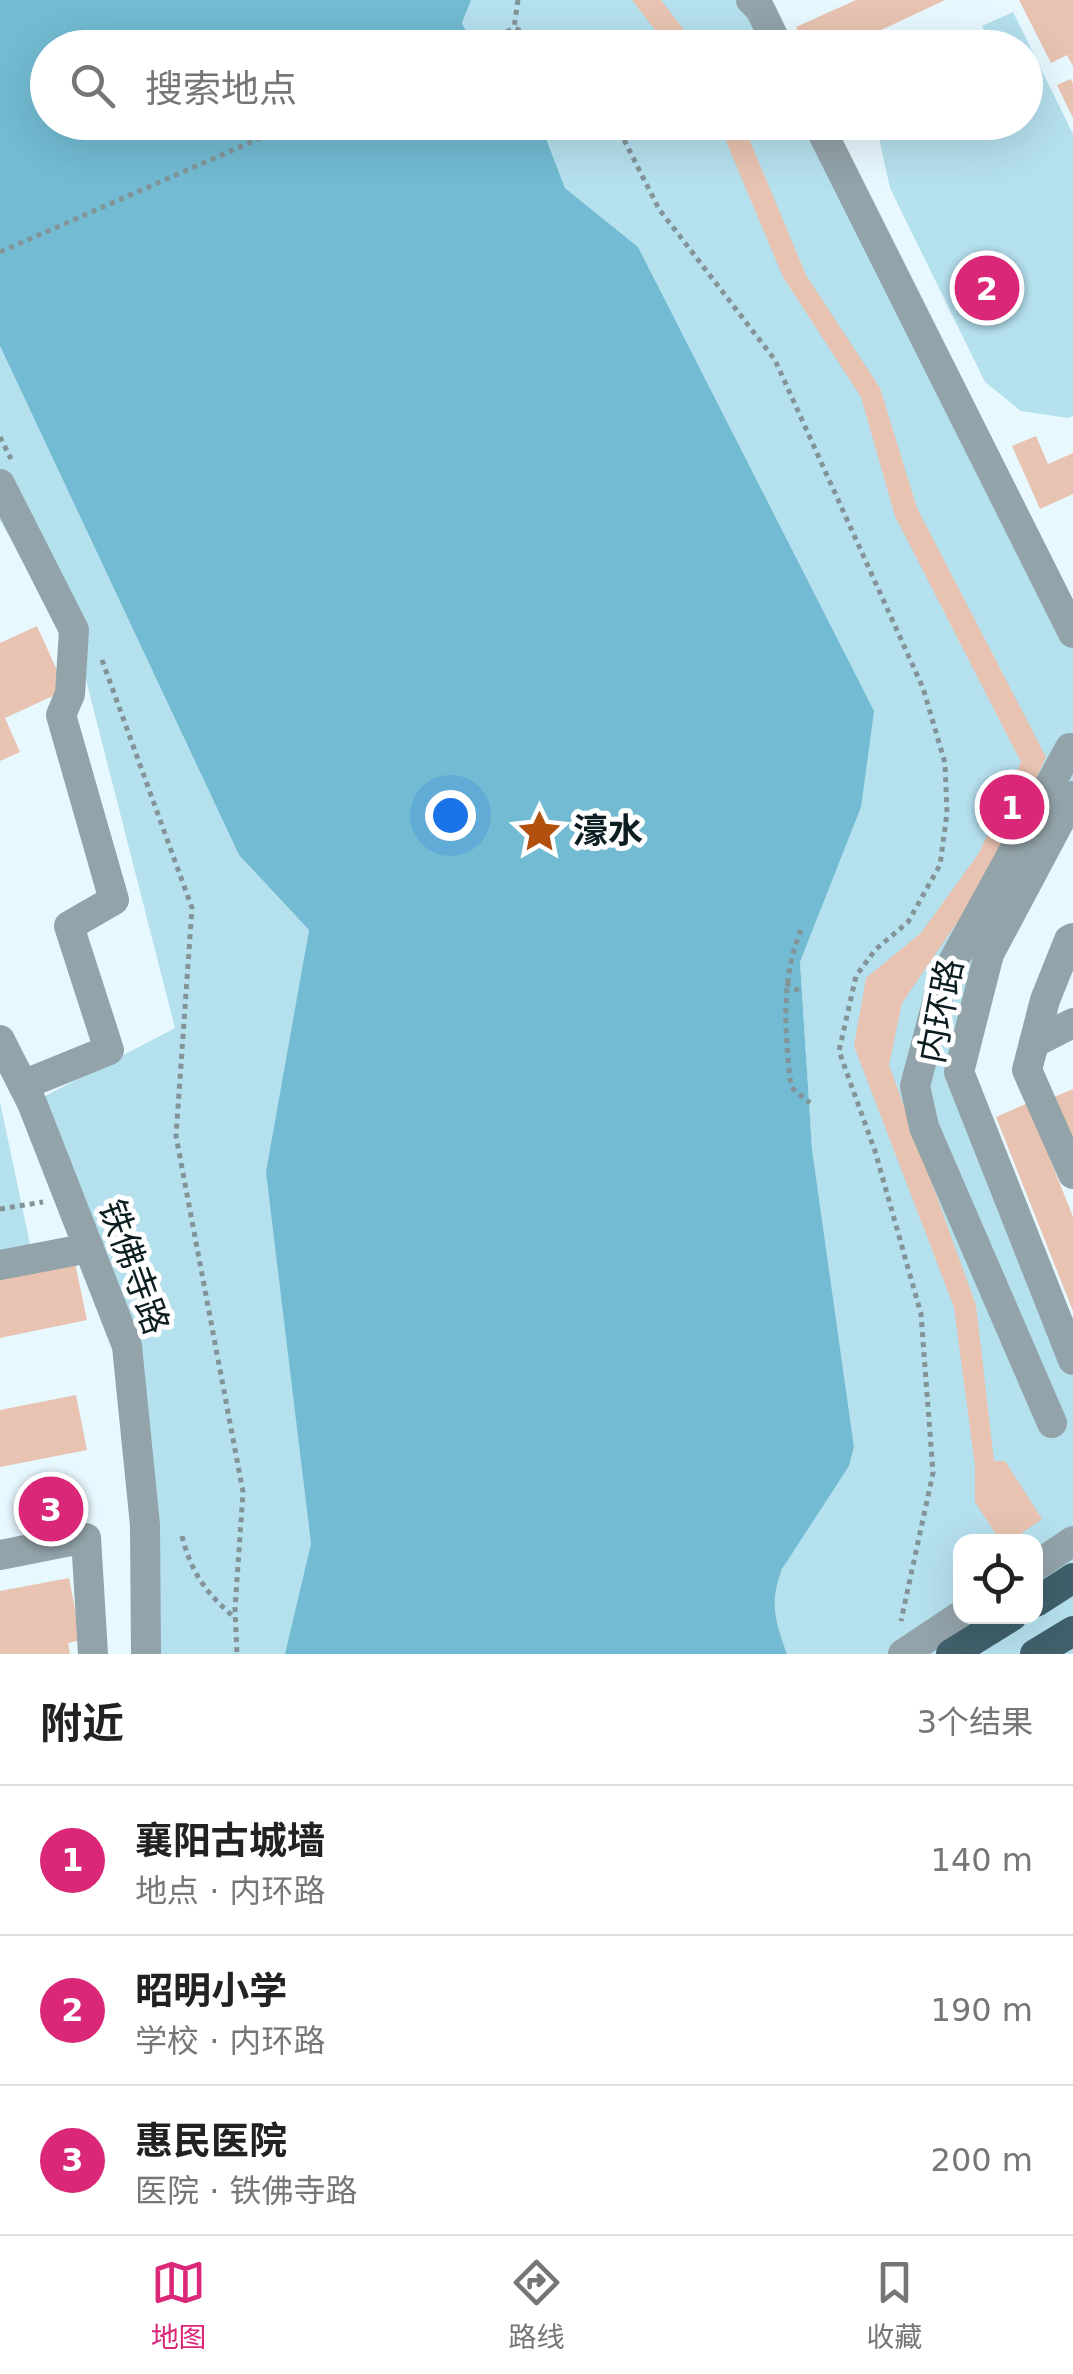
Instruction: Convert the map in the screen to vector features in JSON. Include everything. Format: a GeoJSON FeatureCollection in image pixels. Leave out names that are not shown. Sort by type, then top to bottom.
{"type":"FeatureCollection","features":[{"type":"Feature","properties":{"kind":"main road"},"geometry":{"type":"LineString","coordinates":[[1043,1597],[1073,1578]]}},
{"type":"Feature","properties":{"kind":"main road"},"geometry":{"type":"LineString","coordinates":[[952,1654],[999,1624]]}},
{"type":"Feature","properties":{"kind":"main road"},"geometry":{"type":"LineString","coordinates":[[1035,1654],[1073,1631]]}},
{"type":"Feature","properties":{"kind":"street"},"geometry":{"type":"LineString","coordinates":[[763,3],[773,30]]}},
{"type":"Feature","properties":{"kind":"street"},"geometry":{"type":"LineString","coordinates":[[826,140],[1073,633]]}},
{"type":"Feature","properties":{"kind":"street"},"geometry":{"type":"LineString","coordinates":[[8,477],[74,630],[70,694],[61,716],[114,900],[69,926],[109,1050],[23,1085]]}},
{"type":"Feature","properties":{"kind":"street"},"geometry":{"type":"LineString","coordinates":[[1052,1423],[924,1127],[915,1086],[920,1056],[944,980],[1070,748],[1073,750]]}},
{"type":"Feature","properties":{"kind":"street","name":"内环路"},"geometry":{"type":"LineString","coordinates":[[1073,796],[989,954],[959,1072],[1073,1360]]}},
{"type":"Feature","properties":{"kind":"street"},"geometry":{"type":"LineString","coordinates":[[1073,938],[1068,940],[1045,1000],[1027,1070],[1073,1174]]}},
{"type":"Feature","properties":{"kind":"street"},"geometry":{"type":"LineString","coordinates":[[1034,1044],[1073,1023]]}},
{"type":"Feature","properties":{"kind":"street","name":"铁佛寺路"},"geometry":{"type":"LineString","coordinates":[[0,1040],[23,1085],[126,1346],[145,1525],[146,1654]]}},
{"type":"Feature","properties":{"kind":"street"},"geometry":{"type":"LineString","coordinates":[[0,1265],[88,1248]]}},
{"type":"Feature","properties":{"kind":"street"},"geometry":{"type":"LineString","coordinates":[[0,1555],[86,1538],[93,1654]]}},
{"type":"Feature","properties":{"kind":"street"},"geometry":{"type":"LineString","coordinates":[[1043,1561],[1073,1541]]}},
{"type":"Feature","properties":{"kind":"street"},"geometry":{"type":"LineString","coordinates":[[901,1643],[953,1619]]}},
{"type":"Feature","properties":{"kind":"path"},"geometry":{"type":"LineString","coordinates":[[514,28],[518,0]]}},
{"type":"Feature","properties":{"kind":"path"},"geometry":{"type":"LineString","coordinates":[[510,30],[519,30]]}},
{"type":"Feature","properties":{"kind":"path"},"geometry":{"type":"LineString","coordinates":[[0,252],[257,140]]}},
{"type":"Feature","properties":{"kind":"path"},"geometry":{"type":"LineString","coordinates":[[624,140],[659,209],[776,360],[923,688],[945,763],[947,813],[940,866],[908,922],[876,950],[856,976],[839,1050],[875,1151],[922,1314],[933,1472],[901,1643]]}},
{"type":"Feature","properties":{"kind":"path"},"geometry":{"type":"LineString","coordinates":[[0,437],[8,477]]}},
{"type":"Feature","properties":{"kind":"path"},"geometry":{"type":"LineString","coordinates":[[100,656],[192,908],[176,1136],[242,1492],[236,1654]]}},
{"type":"Feature","properties":{"kind":"path"},"geometry":{"type":"LineString","coordinates":[[801,930],[786,983],[786,1042],[791,1087],[810,1103]]}},
{"type":"Feature","properties":{"kind":"path"},"geometry":{"type":"LineString","coordinates":[[786,983],[802,993]]}},
{"type":"Feature","properties":{"kind":"path"},"geometry":{"type":"LineString","coordinates":[[0,1210],[46,1201]]}},
{"type":"Feature","properties":{"kind":"path"},"geometry":{"type":"LineString","coordinates":[[182,1536],[208,1595],[235,1617]]}},
{"type":"Feature","properties":{"kind":"shaded area","name":"濠水"},"geometry":{"type":"Polygon","coordinates":[[[0,0],[471,0],[462,23],[466,30],[30,30],[30,140],[547,140],[565,188],[638,247],[874,711],[861,807],[800,962],[812,1149],[854,1447],[849,1466],[778,1581],[775,1612],[787,1654],[285,1654],[311,1544],[266,1172],[309,930],[239,855],[0,346],[0,0]]]}},
{"type":"Feature","properties":{"kind":"shaded area"},"geometry":{"type":"Polygon","coordinates":[[[471,0],[751,0],[769,30],[466,30],[462,23],[471,0]]]}},
{"type":"Feature","properties":{"kind":"shaded area"},"geometry":{"type":"Polygon","coordinates":[[[1013,12],[1022,30],[984,30],[982,26],[1013,12]]]}},
{"type":"Feature","properties":{"kind":"shaded area"},"geometry":{"type":"Polygon","coordinates":[[[1043,73],[1073,134],[1073,416],[1021,411],[985,382],[890,188],[880,143],[1043,140],[1043,73]]]}},
{"type":"Feature","properties":{"kind":"shaded area"},"geometry":{"type":"Polygon","coordinates":[[[547,140],[826,140],[1073,633],[1073,796],[989,954],[959,1072],[1073,1360],[1073,1654],[787,1654],[774,1615],[775,1586],[782,1570],[849,1466],[854,1447],[812,1149],[800,962],[861,806],[638,247],[565,188],[547,140]]]}},
{"type":"Feature","properties":{"kind":"shaded area"},"geometry":{"type":"Polygon","coordinates":[[[0,346],[239,855],[309,930],[267,1172],[311,1544],[287,1654],[146,1654],[127,1346],[32,1103],[175,1028],[84,672],[0,520],[0,346]]]}},
{"type":"Feature","properties":{"kind":"shaded area"},"geometry":{"type":"Polygon","coordinates":[[[0,1102],[31,1249],[0,1255],[0,1102]]]}},
{"type":"Feature","properties":{"kind":"building"},"geometry":{"type":"Polygon","coordinates":[[[632,0],[661,0],[684,30],[655,30],[632,0]]]}},
{"type":"Feature","properties":{"kind":"building"},"geometry":{"type":"Polygon","coordinates":[[[856,0],[945,0],[881,30],[796,27],[856,0]]]}},
{"type":"Feature","properties":{"kind":"building"},"geometry":{"type":"Polygon","coordinates":[[[1019,0],[1073,0],[1073,66],[1067,55],[1051,63],[1043,47],[1043,30],[1034,30],[1019,0]]]}},
{"type":"Feature","properties":{"kind":"building"},"geometry":{"type":"Polygon","coordinates":[[[1071,79],[1073,84],[1073,118],[1057,85],[1071,79]]]}},
{"type":"Feature","properties":{"kind":"building"},"geometry":{"type":"Polygon","coordinates":[[[726,140],[750,140],[806,275],[880,388],[917,508],[1046,757],[999,861],[902,1003],[889,1065],[976,1305],[994,1461],[1005,1461],[1042,1519],[1020,1534],[996,1534],[975,1502],[975,1466],[954,1307],[854,1046],[866,978],[921,933],[979,853],[1021,762],[895,516],[861,397],[783,277],[726,140]]]}},
{"type":"Feature","properties":{"kind":"building"},"geometry":{"type":"Polygon","coordinates":[[[1036,436],[1048,464],[1073,453],[1073,494],[1040,509],[1012,446],[1036,436]]]}},
{"type":"Feature","properties":{"kind":"building"},"geometry":{"type":"Polygon","coordinates":[[[37,626],[66,690],[5,718],[20,752],[0,761],[0,643],[37,626]]]}},
{"type":"Feature","properties":{"kind":"building"},"geometry":{"type":"Polygon","coordinates":[[[1073,1089],[1073,1148],[1047,1100],[1073,1089]]]}},
{"type":"Feature","properties":{"kind":"building"},"geometry":{"type":"Polygon","coordinates":[[[1028,1103],[1073,1217],[1073,1311],[996,1117],[1028,1103]]]}},
{"type":"Feature","properties":{"kind":"building"},"geometry":{"type":"Polygon","coordinates":[[[74,1258],[87,1320],[0,1338],[0,1273],[74,1258]]]}},
{"type":"Feature","properties":{"kind":"building"},"geometry":{"type":"Polygon","coordinates":[[[76,1395],[87,1450],[0,1467],[0,1410],[76,1395]]]}},
{"type":"Feature","properties":{"kind":"building"},"geometry":{"type":"Polygon","coordinates":[[[69,1578],[81,1640],[68,1643],[70,1654],[0,1654],[0,1591],[69,1578]]]}},
{"type":"Feature","properties":{"kind":"place","name":"昭明小学"},"geometry":{"type":"Point","coordinates":[987,288]}},
{"type":"Feature","properties":{"kind":"place","name":"襄阳古城墙"},"geometry":{"type":"Point","coordinates":[1012,807]}},
{"type":"Feature","properties":{"kind":"place","name":"濠水"},"geometry":{"type":"Point","coordinates":[540,831]}},
{"type":"Feature","properties":{"kind":"place","name":"惠民医院"},"geometry":{"type":"Point","coordinates":[51,1509]}}]}
